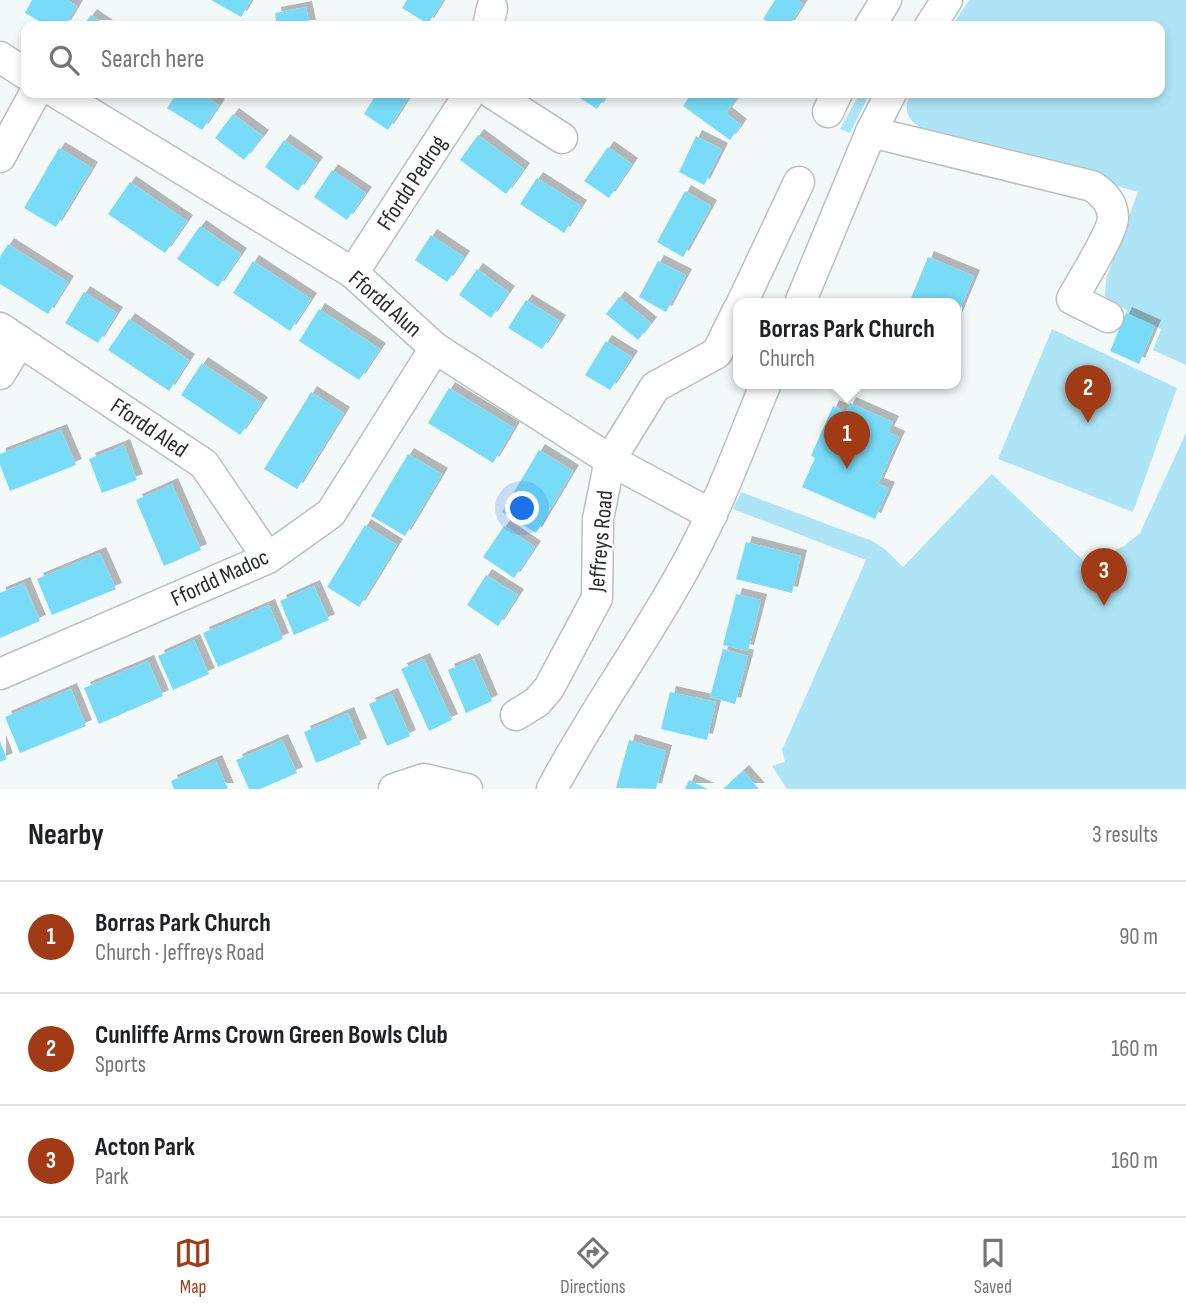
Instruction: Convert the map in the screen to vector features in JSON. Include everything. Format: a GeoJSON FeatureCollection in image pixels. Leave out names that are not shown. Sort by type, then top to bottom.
{"type":"FeatureCollection","features":[{"type":"Feature","properties":{"kind":"street"},"geometry":{"type":"LineString","coordinates":[[873,21],[886,0]]}},
{"type":"Feature","properties":{"kind":"street"},"geometry":{"type":"LineString","coordinates":[[933,21],[947,0]]}},
{"type":"Feature","properties":{"kind":"street"},"geometry":{"type":"LineString","coordinates":[[0,57],[21,71]]}},
{"type":"Feature","properties":{"kind":"street"},"geometry":{"type":"LineString","coordinates":[[0,157],[32,98]]}},
{"type":"Feature","properties":{"kind":"street","name":"Ffordd Alun"},"geometry":{"type":"LineString","coordinates":[[65,98],[354,273],[435,348],[610,460],[712,515]]}},
{"type":"Feature","properties":{"kind":"street","name":"Ffordd Pedrog"},"geometry":{"type":"LineString","coordinates":[[354,273],[467,98]]}},
{"type":"Feature","properties":{"kind":"street"},"geometry":{"type":"LineString","coordinates":[[500,98],[562,138]]}},
{"type":"Feature","properties":{"kind":"street"},"geometry":{"type":"LineString","coordinates":[[802,298],[871,132],[888,98]]}},
{"type":"Feature","properties":{"kind":"street"},"geometry":{"type":"LineString","coordinates":[[871,132],[1092,186],[1103,194],[1110,205],[1113,218],[1101,247],[1072,299],[1108,317]]}},
{"type":"Feature","properties":{"kind":"street"},"geometry":{"type":"LineString","coordinates":[[745,298],[799,182]]}},
{"type":"Feature","properties":{"kind":"street","name":"Jeffreys Road"},"geometry":{"type":"LineString","coordinates":[[516,715],[537,702],[549,688],[597,598],[598,519],[610,460],[655,387],[717,353],[733,320]]}},
{"type":"Feature","properties":{"kind":"street"},"geometry":{"type":"LineString","coordinates":[[0,374],[10,334]]}},
{"type":"Feature","properties":{"kind":"street","name":"Ffordd Aled"},"geometry":{"type":"LineString","coordinates":[[10,334],[204,464],[268,558]]}},
{"type":"Feature","properties":{"kind":"street","name":"Ffordd Madoc"},"geometry":{"type":"LineString","coordinates":[[0,674],[268,558],[331,513],[435,348]]}},
{"type":"Feature","properties":{"kind":"street"},"geometry":{"type":"LineString","coordinates":[[552,789],[574,747],[684,570],[712,515],[764,389]]}},
{"type":"Feature","properties":{"kind":"street"},"geometry":{"type":"LineString","coordinates":[[394,789],[424,779],[467,789]]}},
{"type":"Feature","properties":{"kind":"shaded area"},"geometry":{"type":"Polygon","coordinates":[[[969,0],[1186,0],[1186,365],[1153,350],[1161,329],[1126,313],[1127,310],[1105,296],[1106,279],[1138,192],[933,133],[910,119],[907,107],[909,98],[1165,98],[1165,21],[955,21],[969,0]]]}},
{"type":"Feature","properties":{"kind":"shaded area"},"geometry":{"type":"Polygon","coordinates":[[[857,98],[868,98],[850,133],[840,129],[857,98]]]}},
{"type":"Feature","properties":{"kind":"shaded area"},"geometry":{"type":"Polygon","coordinates":[[[1052,329],[1177,388],[1133,512],[998,459],[1052,329]]]}},
{"type":"Feature","properties":{"kind":"shaded area"},"geometry":{"type":"Polygon","coordinates":[[[1186,433],[1186,789],[787,789],[772,766],[785,762],[782,750],[866,560],[733,509],[741,492],[872,541],[885,549],[903,567],[992,474],[1086,563],[1124,546],[1140,533],[1186,433]]]}},
{"type":"Feature","properties":{"kind":"building"},"geometry":{"type":"Polygon","coordinates":[[[32,0],[67,0],[77,6],[68,21],[39,21],[25,13],[32,0]]]}},
{"type":"Feature","properties":{"kind":"building"},"geometry":{"type":"Polygon","coordinates":[[[211,0],[251,0],[241,17],[211,0]]]}},
{"type":"Feature","properties":{"kind":"building"},"geometry":{"type":"Polygon","coordinates":[[[407,0],[443,0],[430,21],[423,21],[402,8],[407,0]]]}},
{"type":"Feature","properties":{"kind":"building"},"geometry":{"type":"Polygon","coordinates":[[[775,0],[797,0],[803,4],[792,21],[763,19],[775,0]]]}},
{"type":"Feature","properties":{"kind":"building"},"geometry":{"type":"Polygon","coordinates":[[[306,7],[309,21],[276,21],[275,13],[306,7]]]}},
{"type":"Feature","properties":{"kind":"building"},"geometry":{"type":"Polygon","coordinates":[[[91,15],[100,21],[87,21],[91,15]]]}},
{"type":"Feature","properties":{"kind":"building"},"geometry":{"type":"Polygon","coordinates":[[[174,98],[207,98],[219,105],[202,130],[167,108],[174,98]]]}},
{"type":"Feature","properties":{"kind":"building"},"geometry":{"type":"Polygon","coordinates":[[[374,98],[408,98],[388,130],[364,114],[374,98]]]}},
{"type":"Feature","properties":{"kind":"building"},"geometry":{"type":"Polygon","coordinates":[[[580,98],[605,98],[597,109],[580,98]]]}},
{"type":"Feature","properties":{"kind":"building"},"geometry":{"type":"Polygon","coordinates":[[[689,98],[737,98],[726,113],[741,125],[730,140],[683,106],[689,98]]]}},
{"type":"Feature","properties":{"kind":"building"},"geometry":{"type":"Polygon","coordinates":[[[233,114],[263,136],[244,160],[215,138],[233,114]]]}},
{"type":"Feature","properties":{"kind":"building"},"geometry":{"type":"Polygon","coordinates":[[[478,135],[524,169],[506,194],[460,160],[478,135]]]}},
{"type":"Feature","properties":{"kind":"building"},"geometry":{"type":"Polygon","coordinates":[[[696,136],[722,149],[704,185],[679,172],[696,136]]]}},
{"type":"Feature","properties":{"kind":"building"},"geometry":{"type":"Polygon","coordinates":[[[284,140],[317,163],[298,191],[265,167],[284,140]]]}},
{"type":"Feature","properties":{"kind":"building"},"geometry":{"type":"Polygon","coordinates":[[[608,147],[632,164],[609,198],[584,181],[608,147]]]}},
{"type":"Feature","properties":{"kind":"building"},"geometry":{"type":"Polygon","coordinates":[[[59,148],[92,168],[56,227],[24,208],[59,148]]]}},
{"type":"Feature","properties":{"kind":"building"},"geometry":{"type":"Polygon","coordinates":[[[332,170],[366,193],[347,220],[314,197],[332,170]]]}},
{"type":"Feature","properties":{"kind":"building"},"geometry":{"type":"Polygon","coordinates":[[[537,178],[581,206],[564,233],[520,204],[537,178]]]}},
{"type":"Feature","properties":{"kind":"building"},"geometry":{"type":"Polygon","coordinates":[[[130,182],[187,221],[165,253],[108,214],[130,182]]]}},
{"type":"Feature","properties":{"kind":"building"},"geometry":{"type":"Polygon","coordinates":[[[685,191],[711,206],[683,257],[657,242],[685,191]]]}},
{"type":"Feature","properties":{"kind":"building"},"geometry":{"type":"Polygon","coordinates":[[[200,226],[241,254],[218,287],[177,259],[200,226]]]}},
{"type":"Feature","properties":{"kind":"building"},"geometry":{"type":"Polygon","coordinates":[[[431,235],[464,257],[447,282],[415,260],[431,235]]]}},
{"type":"Feature","properties":{"kind":"building"},"geometry":{"type":"Polygon","coordinates":[[[8,244],[68,282],[48,314],[0,284],[0,257],[8,244]]]}},
{"type":"Feature","properties":{"kind":"building"},"geometry":{"type":"Polygon","coordinates":[[[928,257],[974,276],[961,307],[961,298],[911,298],[928,257]]]}},
{"type":"Feature","properties":{"kind":"building"},"geometry":{"type":"Polygon","coordinates":[[[253,261],[311,299],[290,331],[233,293],[253,261]]]}},
{"type":"Feature","properties":{"kind":"building"},"geometry":{"type":"Polygon","coordinates":[[[658,261],[686,275],[666,312],[639,297],[658,261]]]}},
{"type":"Feature","properties":{"kind":"building"},"geometry":{"type":"Polygon","coordinates":[[[477,269],[509,292],[491,318],[459,295],[477,269]]]}},
{"type":"Feature","properties":{"kind":"building"},"geometry":{"type":"Polygon","coordinates":[[[84,292],[117,313],[98,343],[65,323],[84,292]]]}},
{"type":"Feature","properties":{"kind":"building"},"geometry":{"type":"Polygon","coordinates":[[[619,297],[651,323],[638,340],[606,314],[619,297]]]}},
{"type":"Feature","properties":{"kind":"building"},"geometry":{"type":"Polygon","coordinates":[[[526,300],[560,321],[542,349],[508,328],[526,300]]]}},
{"type":"Feature","properties":{"kind":"building"},"geometry":{"type":"Polygon","coordinates":[[[319,309],[380,349],[359,380],[299,341],[319,309]]]}},
{"type":"Feature","properties":{"kind":"building"},"geometry":{"type":"Polygon","coordinates":[[[1126,313],[1155,326],[1139,364],[1110,351],[1126,313]]]}},
{"type":"Feature","properties":{"kind":"building"},"geometry":{"type":"Polygon","coordinates":[[[129,319],[189,360],[169,391],[108,350],[129,319]]]}},
{"type":"Feature","properties":{"kind":"building"},"geometry":{"type":"Polygon","coordinates":[[[606,341],[632,357],[610,390],[585,375],[606,341]]]}},
{"type":"Feature","properties":{"kind":"building"},"geometry":{"type":"Polygon","coordinates":[[[202,363],[262,403],[240,435],[181,395],[202,363]]]}},
{"type":"Feature","properties":{"kind":"building"},"geometry":{"type":"Polygon","coordinates":[[[449,388],[514,428],[493,463],[428,423],[449,388]]]}},
{"type":"Feature","properties":{"kind":"building"},"geometry":{"type":"Polygon","coordinates":[[[311,392],[344,413],[297,489],[264,469],[311,392]]]}},
{"type":"Feature","properties":{"kind":"building"},"geometry":{"type":"Polygon","coordinates":[[[850,403],[893,422],[888,432],[899,437],[878,484],[889,488],[875,519],[802,487],[815,458],[811,456],[833,406],[846,412],[850,403]]]}},
{"type":"Feature","properties":{"kind":"building"},"geometry":{"type":"Polygon","coordinates":[[[61,430],[76,465],[10,491],[0,465],[0,454],[61,430]]]}},
{"type":"Feature","properties":{"kind":"building"},"geometry":{"type":"Polygon","coordinates":[[[124,445],[137,480],[102,493],[89,459],[124,445]]]}},
{"type":"Feature","properties":{"kind":"building"},"geometry":{"type":"Polygon","coordinates":[[[539,450],[573,471],[536,533],[502,512],[539,450]]]}},
{"type":"Feature","properties":{"kind":"building"},"geometry":{"type":"Polygon","coordinates":[[[408,454],[442,474],[405,536],[371,516],[408,454]]]}},
{"type":"Feature","properties":{"kind":"building"},"geometry":{"type":"Polygon","coordinates":[[[172,484],[201,550],[164,566],[136,500],[172,484]]]}},
{"type":"Feature","properties":{"kind":"building"},"geometry":{"type":"Polygon","coordinates":[[[365,525],[397,545],[359,607],[327,587],[365,525]]]}},
{"type":"Feature","properties":{"kind":"building"},"geometry":{"type":"Polygon","coordinates":[[[504,526],[535,547],[514,578],[483,557],[504,526]]]}},
{"type":"Feature","properties":{"kind":"building"},"geometry":{"type":"Polygon","coordinates":[[[746,542],[801,556],[792,593],[736,579],[746,542]]]}},
{"type":"Feature","properties":{"kind":"building"},"geometry":{"type":"Polygon","coordinates":[[[100,553],[116,589],[52,615],[37,579],[100,553]]]}},
{"type":"Feature","properties":{"kind":"building"},"geometry":{"type":"Polygon","coordinates":[[[486,575],[518,595],[498,626],[467,605],[486,575]]]}},
{"type":"Feature","properties":{"kind":"building"},"geometry":{"type":"Polygon","coordinates":[[[24,583],[40,621],[0,638],[0,593],[24,583]]]}},
{"type":"Feature","properties":{"kind":"building"},"geometry":{"type":"Polygon","coordinates":[[[314,586],[329,620],[294,635],[280,601],[314,586]]]}},
{"type":"Feature","properties":{"kind":"building"},"geometry":{"type":"Polygon","coordinates":[[[736,594],[761,600],[748,651],[723,645],[736,594]]]}},
{"type":"Feature","properties":{"kind":"building"},"geometry":{"type":"Polygon","coordinates":[[[269,605],[283,639],[218,667],[203,633],[269,605]]]}},
{"type":"Feature","properties":{"kind":"building"},"geometry":{"type":"Polygon","coordinates":[[[194,640],[209,674],[173,690],[158,656],[194,640]]]}},
{"type":"Feature","properties":{"kind":"building"},"geometry":{"type":"Polygon","coordinates":[[[723,649],[748,656],[735,704],[710,697],[723,649]]]}},
{"type":"Feature","properties":{"kind":"building"},"geometry":{"type":"Polygon","coordinates":[[[424,659],[452,720],[429,731],[401,669],[424,659]]]}},
{"type":"Feature","properties":{"kind":"building"},"geometry":{"type":"Polygon","coordinates":[[[474,659],[492,701],[466,713],[448,670],[474,659]]]}},
{"type":"Feature","properties":{"kind":"building"},"geometry":{"type":"Polygon","coordinates":[[[148,661],[163,696],[99,724],[84,688],[148,661]]]}},
{"type":"Feature","properties":{"kind":"building"},"geometry":{"type":"Polygon","coordinates":[[[71,689],[86,726],[20,753],[5,717],[71,689]]]}},
{"type":"Feature","properties":{"kind":"building"},"geometry":{"type":"Polygon","coordinates":[[[670,692],[716,702],[707,740],[661,729],[670,692]]]}},
{"type":"Feature","properties":{"kind":"building"},"geometry":{"type":"Polygon","coordinates":[[[392,694],[410,736],[387,746],[369,704],[392,694]]]}},
{"type":"Feature","properties":{"kind":"building"},"geometry":{"type":"Polygon","coordinates":[[[348,713],[361,744],[316,763],[304,732],[348,713]]]}},
{"type":"Feature","properties":{"kind":"building"},"geometry":{"type":"Polygon","coordinates":[[[282,740],[297,773],[260,789],[249,789],[236,760],[282,740]]]}},
{"type":"Feature","properties":{"kind":"building"},"geometry":{"type":"Polygon","coordinates":[[[629,740],[666,751],[656,789],[616,788],[629,740]]]}},
{"type":"Feature","properties":{"kind":"building"},"geometry":{"type":"Polygon","coordinates":[[[0,741],[7,759],[0,762],[0,741]]]}},
{"type":"Feature","properties":{"kind":"building"},"geometry":{"type":"Polygon","coordinates":[[[216,761],[228,789],[174,789],[171,781],[216,761]]]}},
{"type":"Feature","properties":{"kind":"building"},"geometry":{"type":"Polygon","coordinates":[[[743,771],[759,789],[723,789],[743,771]]]}},
{"type":"Feature","properties":{"kind":"building"},"geometry":{"type":"Polygon","coordinates":[[[689,780],[708,789],[685,789],[689,780]]]}},
{"type":"Feature","properties":{"kind":"place","name":"Cunliffe Arms Crown Green Bowls Club"},"geometry":{"type":"Point","coordinates":[1088,423]}},
{"type":"Feature","properties":{"kind":"place","name":"Borras Park Church"},"geometry":{"type":"Point","coordinates":[847,469]}},
{"type":"Feature","properties":{"kind":"place","name":"Acton Park"},"geometry":{"type":"Point","coordinates":[1104,606]}}]}
